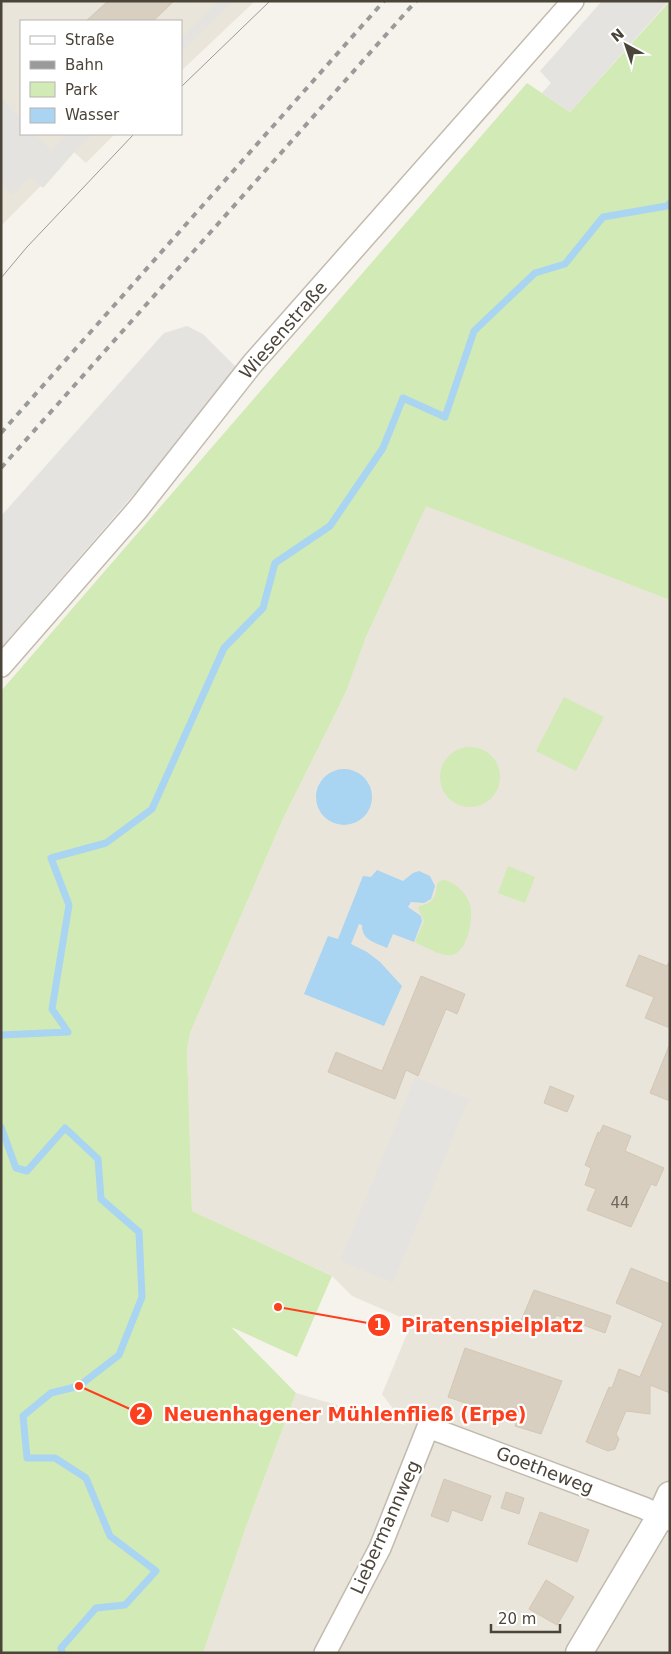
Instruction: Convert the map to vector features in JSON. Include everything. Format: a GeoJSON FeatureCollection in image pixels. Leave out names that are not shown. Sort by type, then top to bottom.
{"type":"FeatureCollection","features":[{"type":"Feature","properties":{"kind":"street","name":"Wiesenstraße"},"geometry":{"type":"LineString","coordinates":[[1,666],[138,509],[253,362],[573,1]]}},
{"type":"Feature","properties":{"kind":"street","name":"Goetheweg"},"geometry":{"type":"LineString","coordinates":[[428,1427],[667,1510]]}},
{"type":"Feature","properties":{"kind":"street","name":"Liebermannweg"},"geometry":{"type":"LineString","coordinates":[[325,1653],[380,1548],[428,1427]]}},
{"type":"Feature","properties":{"kind":"street"},"geometry":{"type":"LineString","coordinates":[[580,1653],[667,1510]]}},
{"type":"Feature","properties":{"kind":"shaded area"},"geometry":{"type":"Polygon","coordinates":[[[1,1],[255,1],[182,70],[182,20],[20,20],[20,135],[114,135],[86,163],[74,152],[1,226],[1,1]]]}},
{"type":"Feature","properties":{"kind":"shaded area"},"geometry":{"type":"Polygon","coordinates":[[[219,1],[233,1],[182,50],[183,36],[219,1]]]}},
{"type":"Feature","properties":{"kind":"shaded area"},"geometry":{"type":"Polygon","coordinates":[[[602,1],[669,1],[570,112],[542,93],[551,83],[540,71],[602,1]]]}},
{"type":"Feature","properties":{"kind":"shaded area"},"geometry":{"type":"Polygon","coordinates":[[[1,98],[20,118],[20,135],[36,135],[51,151],[66,135],[92,135],[43,188],[30,176],[13,195],[1,184],[1,98]]]}},
{"type":"Feature","properties":{"kind":"shaded area"},"geometry":{"type":"Polygon","coordinates":[[[187,326],[203,334],[240,371],[1,648],[1,516],[164,333],[187,326]]]}},
{"type":"Feature","properties":{"kind":"shaded area"},"geometry":{"type":"Polygon","coordinates":[[[426,505],[670,600],[670,1653],[203,1653],[247,1524],[296,1393],[405,1425],[382,1394],[412,1322],[352,1296],[332,1276],[192,1211],[187,1049],[190,1033],[282,821],[346,692],[366,637],[426,505]]]}},
{"type":"Feature","properties":{"kind":"shaded area"},"geometry":{"type":"Polygon","coordinates":[[[415,1077],[469,1099],[393,1283],[340,1261],[415,1077]]]}},
{"type":"Feature","properties":{"kind":"green space"},"geometry":{"type":"Polygon","coordinates":[[[670,1],[670,600],[426,506],[366,637],[346,692],[282,821],[190,1033],[187,1049],[192,1211],[332,1276],[297,1357],[231,1327],[296,1393],[247,1524],[203,1653],[1,1653],[1,691],[527,83],[570,112],[670,1]]]}},
{"type":"Feature","properties":{"kind":"green space"},"geometry":{"type":"Polygon","coordinates":[[[564,697],[604,717],[576,771],[536,751],[564,697]]]}},
{"type":"Feature","properties":{"kind":"green space"},"geometry":{"type":"Polygon","coordinates":[[[470,747],[486,752],[491,756],[495,761],[500,777],[495,793],[491,798],[486,802],[470,807],[454,802],[449,798],[445,793],[440,777],[445,761],[449,756],[454,752],[470,747]]]}},
{"type":"Feature","properties":{"kind":"green space"},"geometry":{"type":"Polygon","coordinates":[[[508,866],[535,877],[525,903],[498,893],[508,866]]]}},
{"type":"Feature","properties":{"kind":"green space"},"geometry":{"type":"Polygon","coordinates":[[[445,880],[453,883],[463,892],[470,904],[471,910],[466,941],[458,952],[452,955],[438,953],[415,942],[424,921],[418,908],[433,899],[437,884],[445,880]]]}},
{"type":"Feature","properties":{"kind":"water"},"geometry":{"type":"Polygon","coordinates":[[[344,769],[359,774],[367,782],[372,797],[367,812],[359,820],[344,825],[329,820],[321,812],[316,797],[321,782],[329,774],[344,769]]]}},
{"type":"Feature","properties":{"kind":"water"},"geometry":{"type":"Polygon","coordinates":[[[377,870],[403,881],[419,871],[430,876],[435,886],[431,899],[424,903],[411,902],[408,907],[421,916],[422,921],[414,942],[393,934],[387,948],[367,938],[362,925],[359,924],[351,944],[367,952],[380,962],[402,986],[384,1026],[304,994],[328,936],[338,939],[363,876],[371,877],[377,870]]]}},
{"type":"Feature","properties":{"kind":"building"},"geometry":{"type":"Polygon","coordinates":[[[108,1],[174,1],[154,20],[87,20],[108,1]]]}},
{"type":"Feature","properties":{"kind":"building"},"geometry":{"type":"Polygon","coordinates":[[[639,955],[667,966],[670,960],[670,1028],[645,1018],[654,997],[626,986],[639,955]]]}},
{"type":"Feature","properties":{"kind":"building"},"geometry":{"type":"Polygon","coordinates":[[[421,976],[465,994],[457,1014],[446,1009],[418,1076],[406,1070],[395,1099],[328,1072],[336,1052],[382,1071],[421,976]]]}},
{"type":"Feature","properties":{"kind":"building"},"geometry":{"type":"Polygon","coordinates":[[[670,1046],[670,1101],[650,1093],[670,1046]]]}},
{"type":"Feature","properties":{"kind":"building"},"geometry":{"type":"Polygon","coordinates":[[[550,1086],[574,1096],[567,1112],[544,1103],[550,1086]]]}},
{"type":"Feature","properties":{"kind":"building"},"geometry":{"type":"Polygon","coordinates":[[[603,1125],[631,1136],[625,1151],[664,1168],[656,1186],[651,1184],[631,1227],[587,1210],[596,1189],[585,1185],[591,1168],[585,1165],[598,1132],[600,1133],[603,1125]]]}},
{"type":"Feature","properties":{"kind":"building"},"geometry":{"type":"Polygon","coordinates":[[[631,1268],[670,1284],[670,1393],[650,1385],[650,1414],[626,1411],[616,1434],[619,1439],[615,1449],[608,1451],[586,1442],[609,1387],[612,1388],[619,1369],[640,1377],[663,1323],[616,1303],[631,1268]]]}},
{"type":"Feature","properties":{"kind":"building"},"geometry":{"type":"Polygon","coordinates":[[[534,1290],[611,1316],[605,1333],[556,1315],[549,1334],[521,1321],[534,1290]]]}},
{"type":"Feature","properties":{"kind":"building"},"geometry":{"type":"Polygon","coordinates":[[[465,1348],[562,1381],[541,1434],[515,1426],[517,1421],[448,1397],[465,1348]]]}},
{"type":"Feature","properties":{"kind":"building"},"geometry":{"type":"Polygon","coordinates":[[[444,1479],[491,1496],[482,1521],[452,1510],[448,1522],[431,1516],[444,1479]]]}},
{"type":"Feature","properties":{"kind":"building"},"geometry":{"type":"Polygon","coordinates":[[[506,1492],[524,1498],[519,1514],[501,1508],[506,1492]]]}},
{"type":"Feature","properties":{"kind":"building"},"geometry":{"type":"Polygon","coordinates":[[[540,1512],[589,1530],[577,1562],[528,1544],[540,1512]]]}},
{"type":"Feature","properties":{"kind":"building"},"geometry":{"type":"Polygon","coordinates":[[[546,1580],[574,1597],[557,1625],[529,1609],[546,1580]]]}},
{"type":"Feature","properties":{"kind":"waterway"},"geometry":{"type":"LineString","coordinates":[[1,1035],[68,1032],[52,1009],[69,905],[51,858],[106,843],[152,809],[224,648],[263,608],[275,563],[330,526],[383,448],[403,398],[445,417],[474,331],[535,273],[565,264],[603,217],[667,206],[670,203]]}},
{"type":"Feature","properties":{"kind":"waterway"},"geometry":{"type":"LineString","coordinates":[[1,1127],[16,1168],[27,1171],[65,1128],[98,1159],[101,1199],[139,1232],[142,1297],[119,1355],[79,1386],[51,1393],[23,1416],[27,1458],[55,1458],[86,1478],[110,1536],[156,1571],[125,1605],[96,1608],[61,1648],[62,1653]]}},
{"type":"Feature","properties":{"kind":"tram line"},"geometry":{"type":"LineString","coordinates":[[182,86],[270,1]]}},
{"type":"Feature","properties":{"kind":"tram line"},"geometry":{"type":"LineString","coordinates":[[1,278],[27,247],[133,135]]}},
{"type":"Feature","properties":{"kind":"railway"},"geometry":{"type":"LineString","coordinates":[[1,433],[384,1]]}},
{"type":"Feature","properties":{"kind":"railway"},"geometry":{"type":"LineString","coordinates":[[1,468],[416,1]]}},
{"type":"Feature","properties":{"kind":"place","name":"Piratenspielplatz"},"geometry":{"type":"Point","coordinates":[278,1307]}},
{"type":"Feature","properties":{"kind":"place","name":"Neuenhagener Mühlenfließ (Erpe)"},"geometry":{"type":"Point","coordinates":[79,1386]}}]}
